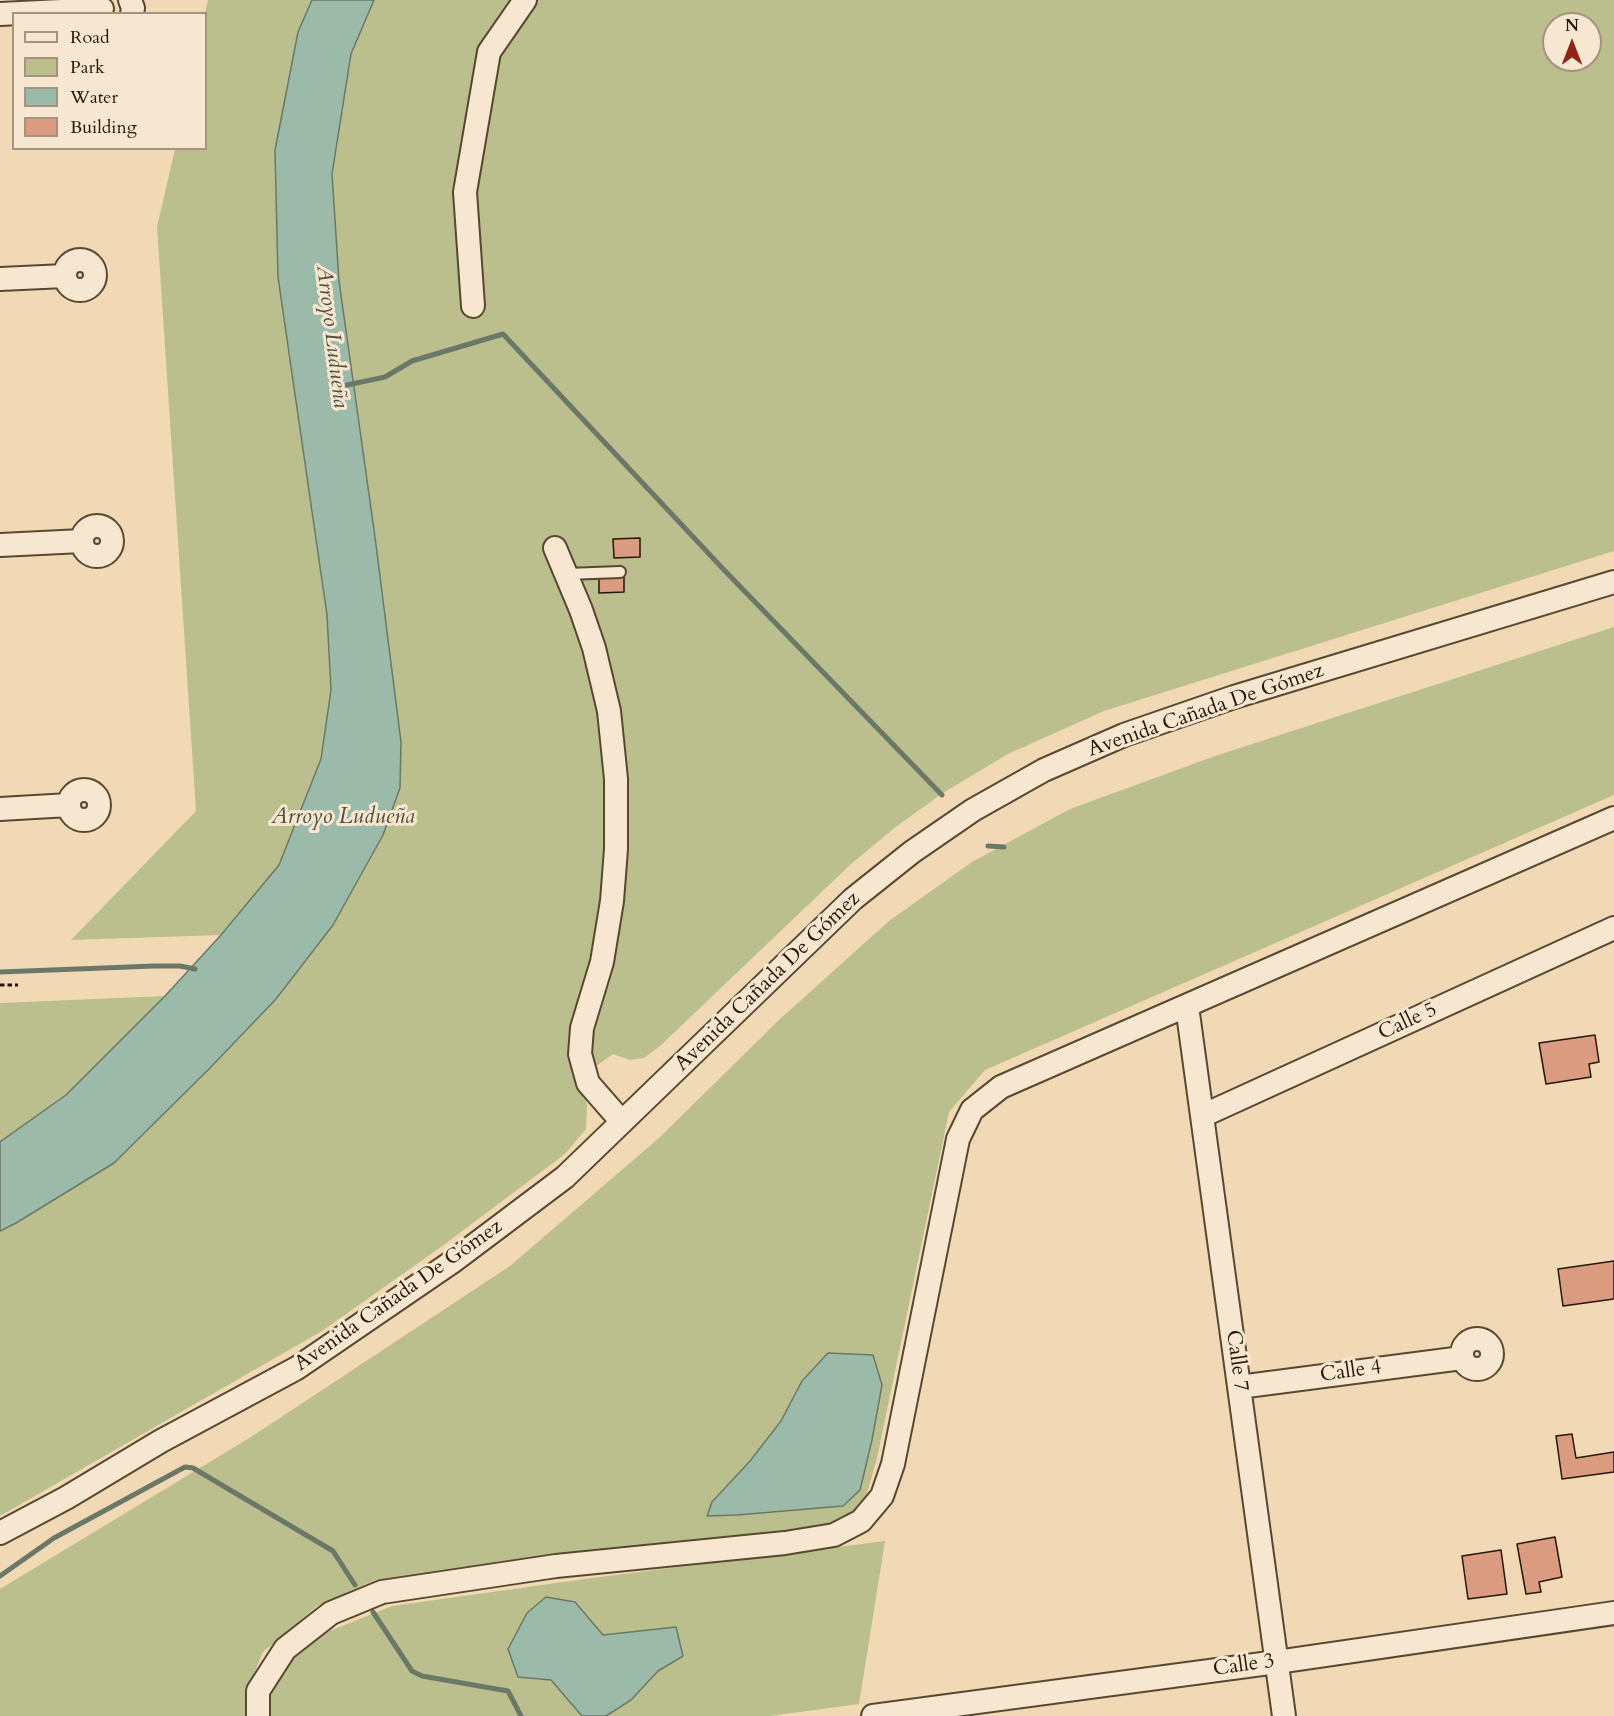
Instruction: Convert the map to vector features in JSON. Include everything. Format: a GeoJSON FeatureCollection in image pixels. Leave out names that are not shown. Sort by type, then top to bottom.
{"type":"FeatureCollection","features":[{"type":"Feature","properties":{"kind":"street"},"geometry":{"type":"LineString","coordinates":[[473,306],[465,192],[489,52],[525,0]]}},
{"type":"Feature","properties":{"kind":"street"},"geometry":{"type":"LineString","coordinates":[[35,12],[104,8]]}},
{"type":"Feature","properties":{"kind":"street"},"geometry":{"type":"LineString","coordinates":[[0,279],[65,276]]}},
{"type":"Feature","properties":{"kind":"street"},"geometry":{"type":"LineString","coordinates":[[0,545],[82,541]]}},
{"type":"Feature","properties":{"kind":"street"},"geometry":{"type":"LineString","coordinates":[[555,548],[594,648],[609,711],[616,779],[616,849],[612,901],[602,962],[582,1028],[580,1054],[588,1083],[622,1122]]}},
{"type":"Feature","properties":{"kind":"street","name":"Avenida Cañada De Gómez"},"geometry":{"type":"LineString","coordinates":[[0,1533],[160,1441],[297,1368],[452,1262],[565,1177],[853,899],[912,852],[974,810],[1044,770],[1124,735],[1234,697],[1614,582]]}},
{"type":"Feature","properties":{"kind":"street"},"geometry":{"type":"LineString","coordinates":[[0,808],[69,805]]}},
{"type":"Feature","properties":{"kind":"street"},"geometry":{"type":"LineString","coordinates":[[258,1716],[258,1691],[285,1649],[331,1613],[382,1592],[556,1566],[785,1543],[834,1535],[861,1521],[882,1496],[893,1464],[958,1139],[972,1110],[1001,1087],[1614,818]]}},
{"type":"Feature","properties":{"kind":"street","name":"Calle 5"},"geometry":{"type":"LineString","coordinates":[[1202,1116],[1614,928]]}},
{"type":"Feature","properties":{"kind":"street","name":"Calle 7"},"geometry":{"type":"LineString","coordinates":[[1187,1006],[1284,1716]]}},
{"type":"Feature","properties":{"kind":"street","name":"Calle 4"},"geometry":{"type":"LineString","coordinates":[[1239,1387],[1462,1358]]}},
{"type":"Feature","properties":{"kind":"street","name":"Calle 3"},"geometry":{"type":"LineString","coordinates":[[873,1716],[1277,1662],[1614,1613]]}},
{"type":"Feature","properties":{"kind":"lane"},"geometry":{"type":"LineString","coordinates":[[567,574],[620,572]]}},
{"type":"Feature","properties":{"kind":"path"},"geometry":{"type":"LineString","coordinates":[[0,986],[18,985]]}},
{"type":"Feature","properties":{"kind":"green space"},"geometry":{"type":"Polygon","coordinates":[[[208,0],[312,0],[298,32],[275,150],[278,277],[327,615],[331,690],[321,759],[279,865],[221,935],[71,940],[196,811],[157,227],[175,150],[207,150],[205,12],[208,0]]]}},
{"type":"Feature","properties":{"kind":"green space"},"geometry":{"type":"Polygon","coordinates":[[[374,0],[1614,0],[1614,551],[1104,711],[1008,754],[943,793],[897,826],[851,864],[660,1046],[644,1058],[630,1060],[613,1054],[578,1079],[587,1104],[586,1129],[565,1154],[441,1247],[322,1331],[0,1516],[0,1231],[114,1163],[276,999],[333,925],[400,788],[401,742],[339,281],[332,174],[351,54],[374,0]]]}},
{"type":"Feature","properties":{"kind":"green space"},"geometry":{"type":"Polygon","coordinates":[[[1614,627],[1614,795],[985,1070],[949,1112],[877,1458],[864,1504],[836,1526],[375,1580],[317,1606],[263,1652],[247,1690],[247,1716],[0,1716],[0,1589],[251,1437],[510,1266],[659,1138],[780,1019],[889,921],[972,862],[1070,809],[1215,756],[1614,627]]]}},
{"type":"Feature","properties":{"kind":"green space"},"geometry":{"type":"Polygon","coordinates":[[[165,996],[66,1095],[0,1142],[0,1003],[165,996]]]}},
{"type":"Feature","properties":{"kind":"green space"},"geometry":{"type":"Polygon","coordinates":[[[885,1541],[859,1704],[770,1716],[268,1716],[272,1689],[297,1653],[327,1632],[392,1606],[885,1541]]]}},
{"type":"Feature","properties":{"kind":"water","name":"Arroyo Ludueña"},"geometry":{"type":"Polygon","coordinates":[[[312,0],[374,0],[351,54],[332,174],[339,281],[401,742],[400,788],[383,835],[333,925],[276,999],[114,1163],[0,1231],[0,1142],[66,1095],[165,996],[221,935],[279,865],[321,759],[331,690],[327,615],[278,277],[275,150],[298,32],[312,0]]]}},
{"type":"Feature","properties":{"kind":"water"},"geometry":{"type":"Polygon","coordinates":[[[828,1353],[873,1355],[882,1385],[860,1490],[843,1506],[707,1516],[712,1502],[750,1461],[781,1421],[802,1381],[828,1353]]]}},
{"type":"Feature","properties":{"kind":"water"},"geometry":{"type":"Polygon","coordinates":[[[546,1597],[575,1602],[603,1635],[676,1627],[683,1656],[658,1671],[631,1700],[606,1716],[582,1716],[551,1680],[518,1677],[508,1649],[527,1613],[546,1597]]]}},
{"type":"Feature","properties":{"kind":"building"},"geometry":{"type":"Polygon","coordinates":[[[640,538],[640,557],[614,558],[613,539],[640,538]]]}},
{"type":"Feature","properties":{"kind":"building"},"geometry":{"type":"Polygon","coordinates":[[[624,577],[624,592],[599,593],[599,578],[624,577]]]}},
{"type":"Feature","properties":{"kind":"building"},"geometry":{"type":"Polygon","coordinates":[[[1595,1035],[1599,1062],[1589,1064],[1591,1077],[1546,1084],[1539,1043],[1595,1035]]]}},
{"type":"Feature","properties":{"kind":"building"},"geometry":{"type":"Polygon","coordinates":[[[1614,1261],[1614,1299],[1563,1306],[1558,1269],[1614,1261]]]}},
{"type":"Feature","properties":{"kind":"building"},"geometry":{"type":"Polygon","coordinates":[[[1572,1434],[1576,1458],[1614,1452],[1614,1472],[1562,1479],[1556,1436],[1572,1434]]]}},
{"type":"Feature","properties":{"kind":"building"},"geometry":{"type":"Polygon","coordinates":[[[1555,1537],[1562,1577],[1539,1582],[1541,1592],[1526,1594],[1517,1544],[1555,1537]]]}},
{"type":"Feature","properties":{"kind":"building"},"geometry":{"type":"Polygon","coordinates":[[[1501,1550],[1507,1594],[1468,1599],[1462,1556],[1501,1550]]]}},
{"type":"Feature","properties":{"kind":"waterway"},"geometry":{"type":"LineString","coordinates":[[347,385],[385,377],[412,361],[503,334],[726,572],[942,795]]}},
{"type":"Feature","properties":{"kind":"waterway"},"geometry":{"type":"LineString","coordinates":[[988,846],[1004,847]]}},
{"type":"Feature","properties":{"kind":"waterway"},"geometry":{"type":"LineString","coordinates":[[0,972],[154,966],[180,966],[195,969]]}},
{"type":"Feature","properties":{"kind":"waterway"},"geometry":{"type":"LineString","coordinates":[[0,1576],[54,1538],[185,1467],[193,1468],[333,1551],[355,1585]]}},
{"type":"Feature","properties":{"kind":"waterway"},"geometry":{"type":"LineString","coordinates":[[373,1612],[412,1671],[422,1676],[508,1691],[521,1716]]}}]}
